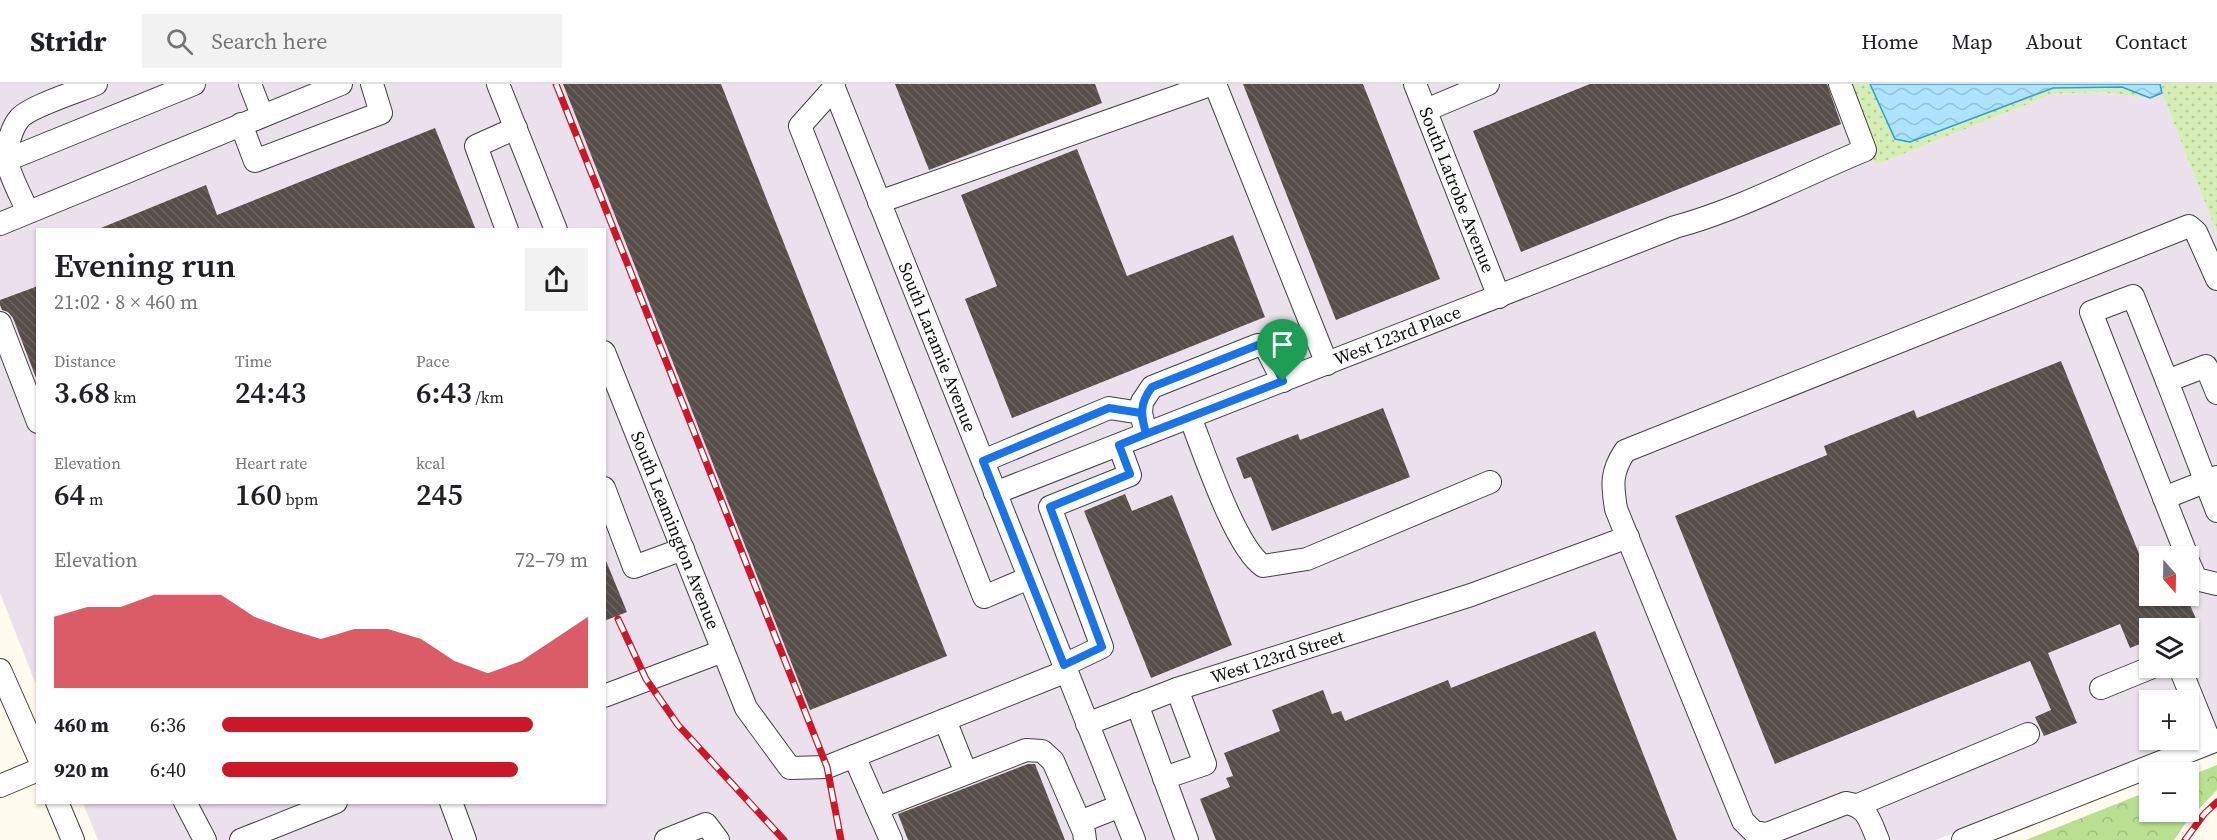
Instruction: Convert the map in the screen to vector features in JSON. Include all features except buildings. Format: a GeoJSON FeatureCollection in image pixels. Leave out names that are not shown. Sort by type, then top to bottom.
{"type":"FeatureCollection","features":[{"type":"Feature","properties":{"kind":"street"},"geometry":{"type":"LineString","coordinates":[[28,213],[8,160],[13,131],[19,119],[26,113],[96,84]]}},
{"type":"Feature","properties":{"kind":"street"},"geometry":{"type":"LineString","coordinates":[[8,160],[194,84]]}},
{"type":"Feature","properties":{"kind":"street"},"geometry":{"type":"LineString","coordinates":[[250,84],[262,115]]}},
{"type":"Feature","properties":{"kind":"street"},"geometry":{"type":"LineString","coordinates":[[0,224],[341,84]]}},
{"type":"Feature","properties":{"kind":"street"},"geometry":{"type":"LineString","coordinates":[[241,124],[255,161],[381,113],[372,84]]}},
{"type":"Feature","properties":{"kind":"street"},"geometry":{"type":"LineString","coordinates":[[498,84],[555,228]]}},
{"type":"Feature","properties":{"kind":"street"},"geometry":{"type":"LineString","coordinates":[[879,202],[1214,84],[1327,364]]}},
{"type":"Feature","properties":{"kind":"street","name":"South Latrobe Avenue"},"geometry":{"type":"LineString","coordinates":[[1415,84],[1499,297]]}},
{"type":"Feature","properties":{"kind":"street"},"geometry":{"type":"LineString","coordinates":[[1426,110],[1488,84]]}},
{"type":"Feature","properties":{"kind":"street","name":"West 123rd Place"},"geometry":{"type":"LineString","coordinates":[[996,493],[1119,445],[1144,423],[1190,417],[1786,185],[1865,150],[1840,84]]}},
{"type":"Feature","properties":{"kind":"street"},"geometry":{"type":"LineString","coordinates":[[834,86],[800,126],[984,597],[1029,578]]}},
{"type":"Feature","properties":{"kind":"street","name":"South Laramie Avenue"},"geometry":{"type":"LineString","coordinates":[[834,86],[1134,840]]}},
{"type":"Feature","properties":{"kind":"street"},"geometry":{"type":"LineString","coordinates":[[506,228],[476,146],[516,128]]}},
{"type":"Feature","properties":{"kind":"street"},"geometry":{"type":"LineString","coordinates":[[2028,734],[1858,805],[1846,804],[1767,834],[1754,832],[1743,821],[1617,509],[1612,488],[1615,466],[1625,451],[2189,226],[2196,232],[2217,279]]}},
{"type":"Feature","properties":{"kind":"street"},"geometry":{"type":"LineString","coordinates":[[2183,546],[2091,312],[2133,296],[2167,381],[2211,479],[2217,511]]}},
{"type":"Feature","properties":{"kind":"street"},"geometry":{"type":"LineString","coordinates":[[0,322],[36,417]]}},
{"type":"Feature","properties":{"kind":"street"},"geometry":{"type":"LineString","coordinates":[[983,461],[1109,408],[1144,423],[1142,402],[1152,387],[1258,345],[1265,346],[1283,381]]}},
{"type":"Feature","properties":{"kind":"street","name":"South Leamington Avenue"},"geometry":{"type":"LineString","coordinates":[[606,357],[746,708],[790,768],[827,767],[854,756]]}},
{"type":"Feature","properties":{"kind":"street"},"geometry":{"type":"LineString","coordinates":[[2167,381],[2206,366],[2217,393]]}},
{"type":"Feature","properties":{"kind":"street"},"geometry":{"type":"LineString","coordinates":[[1190,417],[1238,535],[1256,561],[1263,566],[1306,559],[1490,482]]}},
{"type":"Feature","properties":{"kind":"street"},"geometry":{"type":"LineString","coordinates":[[891,840],[854,756],[945,720],[1065,668],[1102,647],[1050,507],[1130,474],[1119,445]]}},
{"type":"Feature","properties":{"kind":"street"},"geometry":{"type":"LineString","coordinates":[[2164,498],[2211,479]]}},
{"type":"Feature","properties":{"kind":"street"},"geometry":{"type":"LineString","coordinates":[[606,493],[634,567],[683,549]]}},
{"type":"Feature","properties":{"kind":"street","name":"West 123rd Street"},"geometry":{"type":"LineString","coordinates":[[1087,724],[1177,689],[1472,595],[1628,537]]}},
{"type":"Feature","properties":{"kind":"street"},"geometry":{"type":"LineString","coordinates":[[2199,580],[2217,584]]}},
{"type":"Feature","properties":{"kind":"street"},"geometry":{"type":"LineString","coordinates":[[606,695],[723,651]]}},
{"type":"Feature","properties":{"kind":"street"},"geometry":{"type":"LineString","coordinates":[[0,670],[36,751]]}},
{"type":"Feature","properties":{"kind":"street"},"geometry":{"type":"LineString","coordinates":[[2101,688],[2139,672]]}},
{"type":"Feature","properties":{"kind":"street"},"geometry":{"type":"LineString","coordinates":[[1963,840],[2214,741],[2185,678]]}},
{"type":"Feature","properties":{"kind":"street"},"geometry":{"type":"LineString","coordinates":[[1164,778],[1205,764],[1177,689]]}},
{"type":"Feature","properties":{"kind":"street"},"geometry":{"type":"LineString","coordinates":[[1137,704],[1187,840]]}},
{"type":"Feature","properties":{"kind":"street"},"geometry":{"type":"LineString","coordinates":[[945,720],[966,773]]}},
{"type":"Feature","properties":{"kind":"street"},"geometry":{"type":"LineString","coordinates":[[877,808],[1026,750],[1042,751],[1053,761],[1082,831],[1120,806]]}},
{"type":"Feature","properties":{"kind":"street"},"geometry":{"type":"LineString","coordinates":[[0,786],[36,771]]}},
{"type":"Feature","properties":{"kind":"street"},"geometry":{"type":"LineString","coordinates":[[58,804],[73,840]]}},
{"type":"Feature","properties":{"kind":"street"},"geometry":{"type":"LineString","coordinates":[[186,804],[205,840]]}},
{"type":"Feature","properties":{"kind":"street"},"geometry":{"type":"LineString","coordinates":[[241,840],[331,804]]}},
{"type":"Feature","properties":{"kind":"street"},"geometry":{"type":"LineString","coordinates":[[453,804],[465,840]]}},
{"type":"Feature","properties":{"kind":"street"},"geometry":{"type":"LineString","coordinates":[[1858,805],[1865,813],[1878,840]]}},
{"type":"Feature","properties":{"kind":"street"},"geometry":{"type":"LineString","coordinates":[[666,840],[706,824],[718,840]]}},
{"type":"Feature","properties":{"kind":"shaded area"},"geometry":{"type":"Polygon","coordinates":[[[0,84],[1846,84],[1876,165],[2053,94],[2100,92],[2150,98],[2162,93],[2217,233],[2217,730],[2199,737],[2199,690],[2139,690],[2139,750],[2166,750],[1936,840],[98,840],[83,804],[606,804],[606,228],[36,228],[36,684],[0,593],[0,84]]]}},
{"type":"Feature","properties":{"kind":"green space"},"geometry":{"type":"Polygon","coordinates":[[[1846,84],[2217,84],[2217,233],[2162,93],[2150,98],[2100,92],[2053,94],[1876,165],[1846,84]]]}},
{"type":"Feature","properties":{"kind":"green space"},"geometry":{"type":"Polygon","coordinates":[[[2217,765],[2217,790],[2199,809],[2199,772],[2217,765]]]}},
{"type":"Feature","properties":{"kind":"green space"},"geometry":{"type":"Polygon","coordinates":[[[2139,795],[2139,822],[2186,822],[2174,840],[2026,840],[2139,795]]]}},
{"type":"Feature","properties":{"kind":"water"},"geometry":{"type":"Polygon","coordinates":[[[1870,84],[2160,84],[2162,93],[2150,98],[2122,87],[2053,88],[1910,142],[1895,139],[1870,84]]]}},
{"type":"Feature","properties":{"kind":"railway"},"geometry":{"type":"LineString","coordinates":[[556,84],[827,767],[841,840]]}},
{"type":"Feature","properties":{"kind":"railway"},"geometry":{"type":"LineString","coordinates":[[618,619],[646,679],[678,725],[784,840]]}},
{"type":"Feature","properties":{"kind":"railway"},"geometry":{"type":"LineString","coordinates":[[2185,840],[2205,813],[2217,802]]}},
{"type":"Feature","properties":{"kind":"route"},"geometry":{"type":"LineString","coordinates":[[1283,381],[1146,434],[1141,413],[1109,408],[983,461],[1064,665],[1102,647],[1050,507],[1130,474],[1119,445],[1146,434],[1141,413],[1142,402],[1152,387],[1258,345],[1265,346],[1283,381]]}}]}
